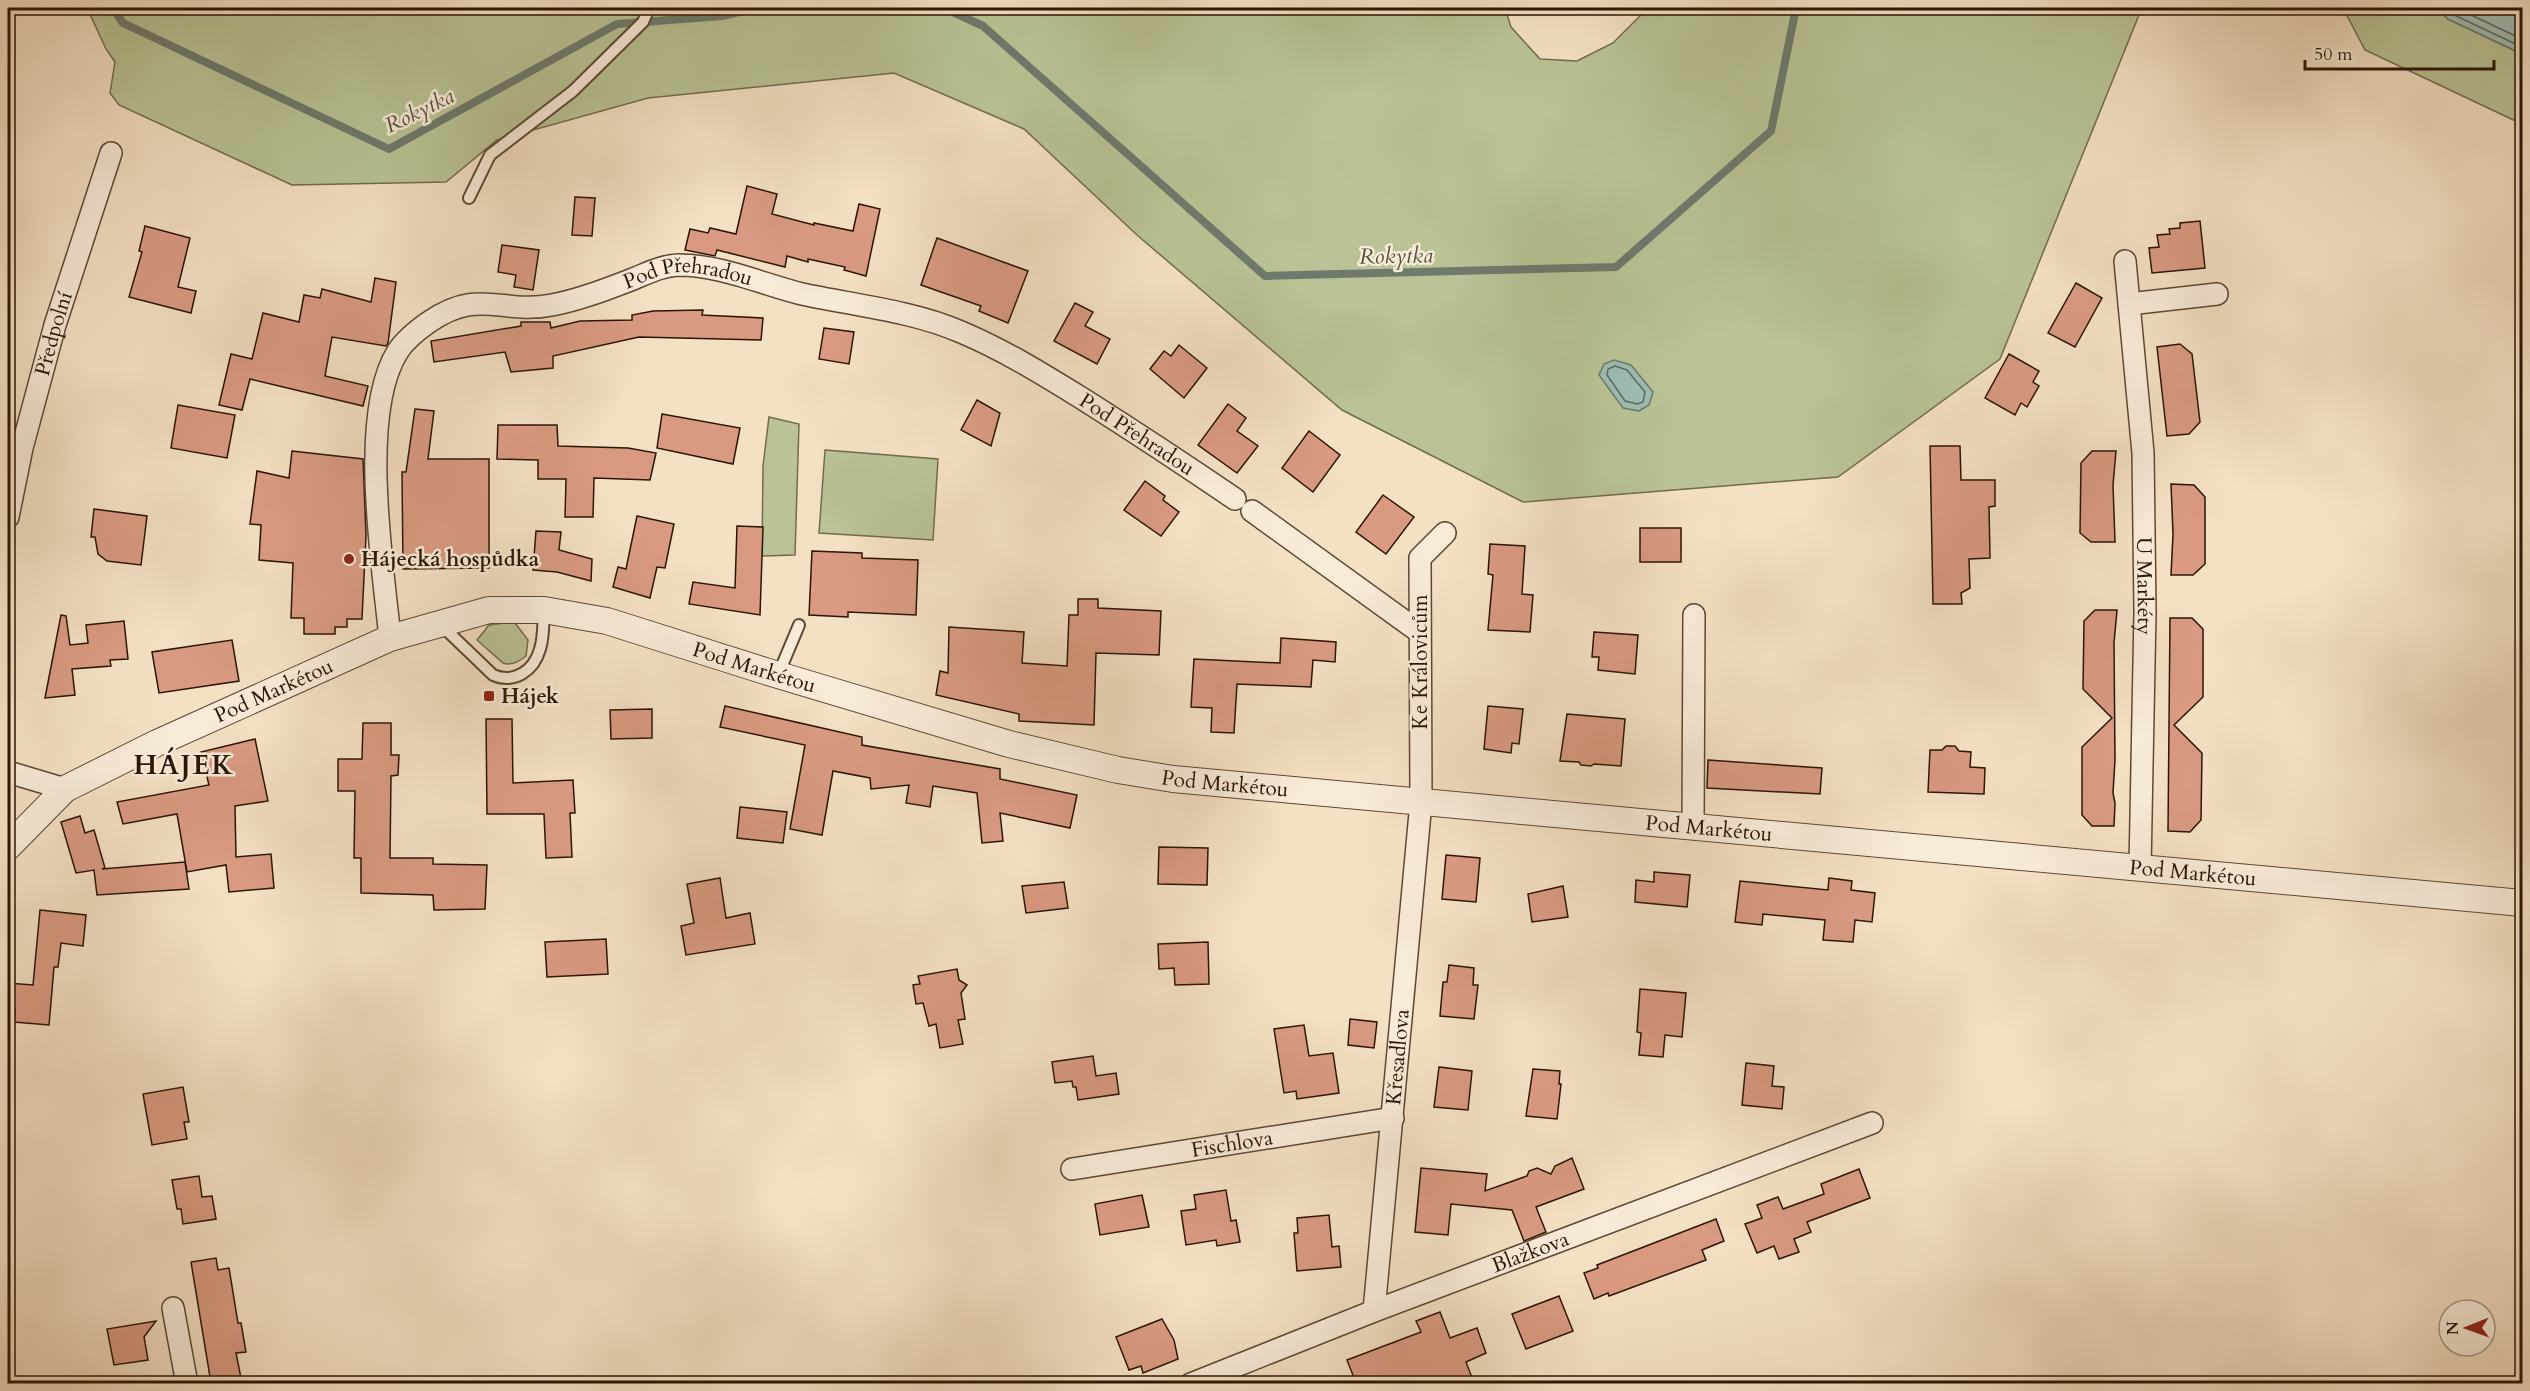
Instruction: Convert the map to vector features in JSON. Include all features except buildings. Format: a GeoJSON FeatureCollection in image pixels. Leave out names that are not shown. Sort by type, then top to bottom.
{"type":"FeatureCollection","features":[{"type":"Feature","properties":{"kind":"street","name":"Předpolní"},"geometry":{"type":"LineString","coordinates":[[8,517],[22,448],[55,325],[111,153]]}},
{"type":"Feature","properties":{"kind":"street","name":"U Markéty"},"geometry":{"type":"LineString","coordinates":[[2125,261],[2143,453],[2145,612],[2140,868]]}},
{"type":"Feature","properties":{"kind":"street","name":"Pod Přehradou"},"geometry":{"type":"LineString","coordinates":[[390,638],[377,508],[376,460],[386,379],[399,350],[421,327],[447,309],[475,302],[550,305],[612,287],[659,267],[679,265],[725,271],[800,293],[890,312],[959,331],[1027,365],[1244,505],[1418,631]]}},
{"type":"Feature","properties":{"kind":"street"},"geometry":{"type":"LineString","coordinates":[[2129,304],[2217,294]]}},
{"type":"Feature","properties":{"kind":"street","name":"Ke Královicům"},"geometry":{"type":"LineString","coordinates":[[1421,802],[1418,631],[1420,558],[1445,533]]}},
{"type":"Feature","properties":{"kind":"street","name":"Pod Markétou"},"geometry":{"type":"LineString","coordinates":[[8,847],[65,789],[157,743],[390,638],[489,610],[544,610],[625,626],[778,675],[1010,744],[1118,771],[1184,780],[2523,903]]}},
{"type":"Feature","properties":{"kind":"street"},"geometry":{"type":"LineString","coordinates":[[1694,615],[1694,827]]}},
{"type":"Feature","properties":{"kind":"street"},"geometry":{"type":"LineString","coordinates":[[8,772],[65,789]]}},
{"type":"Feature","properties":{"kind":"street","name":"Křesadlova"},"geometry":{"type":"LineString","coordinates":[[1374,1311],[1421,802]]}},
{"type":"Feature","properties":{"kind":"street","name":"Fischlova"},"geometry":{"type":"LineString","coordinates":[[1072,1169],[1393,1118]]}},
{"type":"Feature","properties":{"kind":"street","name":"Blažkova"},"geometry":{"type":"LineString","coordinates":[[1191,1383],[1374,1311],[1872,1123]]}},
{"type":"Feature","properties":{"kind":"street"},"geometry":{"type":"LineString","coordinates":[[173,1308],[187,1383]]}},
{"type":"Feature","properties":{"kind":"lane"},"geometry":{"type":"LineString","coordinates":[[469,198],[490,155],[573,91],[643,22],[647,13]]}},
{"type":"Feature","properties":{"kind":"lane"},"geometry":{"type":"LineString","coordinates":[[439,624],[493,675],[503,679],[515,678],[534,663],[541,648],[544,610]]}},
{"type":"Feature","properties":{"kind":"lane"},"geometry":{"type":"LineString","coordinates":[[778,675],[799,625]]}},
{"type":"Feature","properties":{"kind":"green space"},"geometry":{"type":"Polygon","coordinates":[[[87,8],[1505,8],[1511,27],[1540,59],[1577,61],[1613,43],[1648,8],[2204,8],[2199,13],[2141,10],[2000,359],[1838,477],[1523,502],[1342,410],[1137,235],[1024,129],[894,73],[648,98],[497,140],[446,182],[292,185],[119,105],[110,93],[115,62],[106,49],[87,8]]]}},
{"type":"Feature","properties":{"kind":"green space"},"geometry":{"type":"Polygon","coordinates":[[[2343,8],[2436,8],[2448,19],[2522,54],[2522,124],[2365,50],[2343,8]]]}},
{"type":"Feature","properties":{"kind":"green space"},"geometry":{"type":"Polygon","coordinates":[[[769,417],[799,424],[795,555],[762,556],[763,466],[769,417]]]}},
{"type":"Feature","properties":{"kind":"green space"},"geometry":{"type":"Polygon","coordinates":[[[825,450],[938,459],[933,540],[819,533],[825,450]]]}},
{"type":"Feature","properties":{"kind":"green space"},"geometry":{"type":"Polygon","coordinates":[[[515,623],[528,640],[526,656],[515,663],[506,664],[477,640],[489,625],[515,623]]]}},
{"type":"Feature","properties":{"kind":"water"},"geometry":{"type":"Polygon","coordinates":[[[2436,8],[2522,8],[2522,54],[2448,19],[2436,8]]]}},
{"type":"Feature","properties":{"kind":"water"},"geometry":{"type":"Polygon","coordinates":[[[1614,360],[1631,365],[1653,392],[1649,405],[1639,411],[1623,408],[1599,375],[1604,364],[1614,360]]]}},
{"type":"Feature","properties":{"kind":"waterway","name":"Rokytka"},"geometry":{"type":"LineString","coordinates":[[113,8],[123,23],[389,149],[617,24],[722,16],[755,8]]}},
{"type":"Feature","properties":{"kind":"waterway","name":"Rokytka"},"geometry":{"type":"LineString","coordinates":[[944,8],[983,26],[1265,276],[1616,267],[1771,131],[1796,8]]}},
{"type":"Feature","properties":{"kind":"place","name":"Hájecká hospůdka"},"geometry":{"type":"Point","coordinates":[349,559]}},
{"type":"Feature","properties":{"kind":"place","name":"Hájek"},"geometry":{"type":"Point","coordinates":[489,696]}},
{"type":"Feature","properties":{"kind":"district","name":"HÁJEK"},"geometry":{"type":"Point","coordinates":[184,765]}}]}
